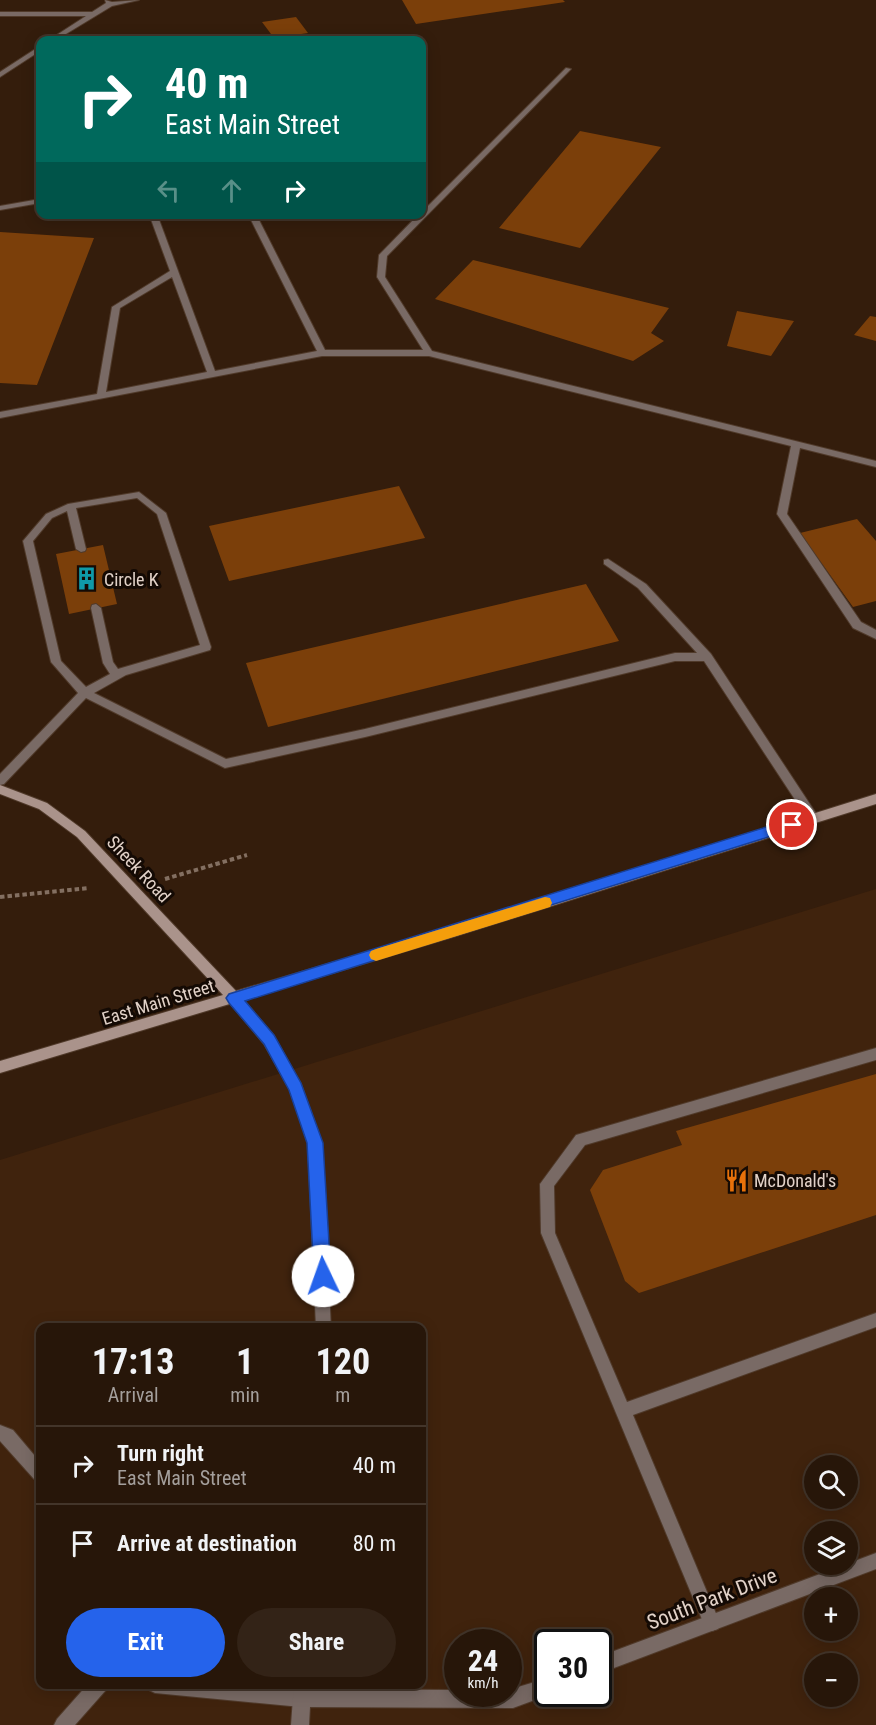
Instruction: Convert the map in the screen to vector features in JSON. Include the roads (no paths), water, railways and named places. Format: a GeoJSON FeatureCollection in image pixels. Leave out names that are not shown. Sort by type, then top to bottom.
{"type":"FeatureCollection","features":[{"type":"Feature","properties":{"kind":"main road","name":"Sheek Road"},"geometry":{"type":"LineString","coordinates":[[0,789],[43,806],[81,834],[234,998]]}},
{"type":"Feature","properties":{"kind":"main road","name":"East Main Street"},"geometry":{"type":"LineString","coordinates":[[0,1068],[876,799]]}},
{"type":"Feature","properties":{"kind":"street"},"geometry":{"type":"LineString","coordinates":[[58,36],[109,2],[136,0]]}},
{"type":"Feature","properties":{"kind":"street"},"geometry":{"type":"LineString","coordinates":[[0,14],[92,14]]}},
{"type":"Feature","properties":{"kind":"street"},"geometry":{"type":"LineString","coordinates":[[0,75],[36,51]]}},
{"type":"Feature","properties":{"kind":"street"},"geometry":{"type":"LineString","coordinates":[[426,212],[568,69]]}},
{"type":"Feature","properties":{"kind":"street"},"geometry":{"type":"LineString","coordinates":[[0,208],[36,202]]}},
{"type":"Feature","properties":{"kind":"street"},"geometry":{"type":"LineString","coordinates":[[155,219],[212,374]]}},
{"type":"Feature","properties":{"kind":"street"},"geometry":{"type":"LineString","coordinates":[[255,219],[322,353]]}},
{"type":"Feature","properties":{"kind":"street"},"geometry":{"type":"LineString","coordinates":[[419,219],[383,255],[381,277],[429,353]]}},
{"type":"Feature","properties":{"kind":"street"},"geometry":{"type":"LineString","coordinates":[[101,395],[116,307],[174,272]]}},
{"type":"Feature","properties":{"kind":"street"},"geometry":{"type":"LineString","coordinates":[[0,415],[322,353],[429,353],[876,464]]}},
{"type":"Feature","properties":{"kind":"street"},"geometry":{"type":"LineString","coordinates":[[796,444],[782,514],[857,625],[868,633],[876,635]]}},
{"type":"Feature","properties":{"kind":"street"},"geometry":{"type":"LineString","coordinates":[[0,781],[85,693],[117,676],[206,647],[161,513],[139,495],[71,506],[49,516],[28,541],[57,662],[85,693],[225,764],[377,730],[675,657],[706,657]]}},
{"type":"Feature","properties":{"kind":"street"},"geometry":{"type":"LineString","coordinates":[[71,506],[81,549]]}},
{"type":"Feature","properties":{"kind":"street"},"geometry":{"type":"LineString","coordinates":[[608,562],[642,586],[706,657],[813,818]]}},
{"type":"Feature","properties":{"kind":"street"},"geometry":{"type":"LineString","coordinates":[[96,608],[108,663],[117,676]]}},
{"type":"Feature","properties":{"kind":"street"},"geometry":{"type":"LineString","coordinates":[[234,998],[269,1040],[296,1088],[315,1143],[324,1323]]}},
{"type":"Feature","properties":{"kind":"street"},"geometry":{"type":"LineString","coordinates":[[712,1623],[548,1233],[547,1184],[581,1140],[876,1054]]}},
{"type":"Feature","properties":{"kind":"street"},"geometry":{"type":"LineString","coordinates":[[623,1411],[876,1320]]}},
{"type":"Feature","properties":{"kind":"street"},"geometry":{"type":"LineString","coordinates":[[0,1433],[7,1436],[36,1469]]}},
{"type":"Feature","properties":{"kind":"street","name":"South Park Drive"},"geometry":{"type":"LineString","coordinates":[[612,1661],[876,1561]]}},
{"type":"Feature","properties":{"kind":"street"},"geometry":{"type":"LineString","coordinates":[[63,1725],[95,1689]]}},
{"type":"Feature","properties":{"kind":"street"},"geometry":{"type":"LineString","coordinates":[[260,1689],[513,1699],[534,1691]]}},
{"type":"Feature","properties":{"kind":"street"},"geometry":{"type":"LineString","coordinates":[[300,1725],[302,1691]]}},
{"type":"Feature","properties":{"kind":"place","name":"Circle K"},"geometry":{"type":"Point","coordinates":[86,579]}},
{"type":"Feature","properties":{"kind":"place","name":"McDonald's"},"geometry":{"type":"Point","coordinates":[736,1180]}}]}
